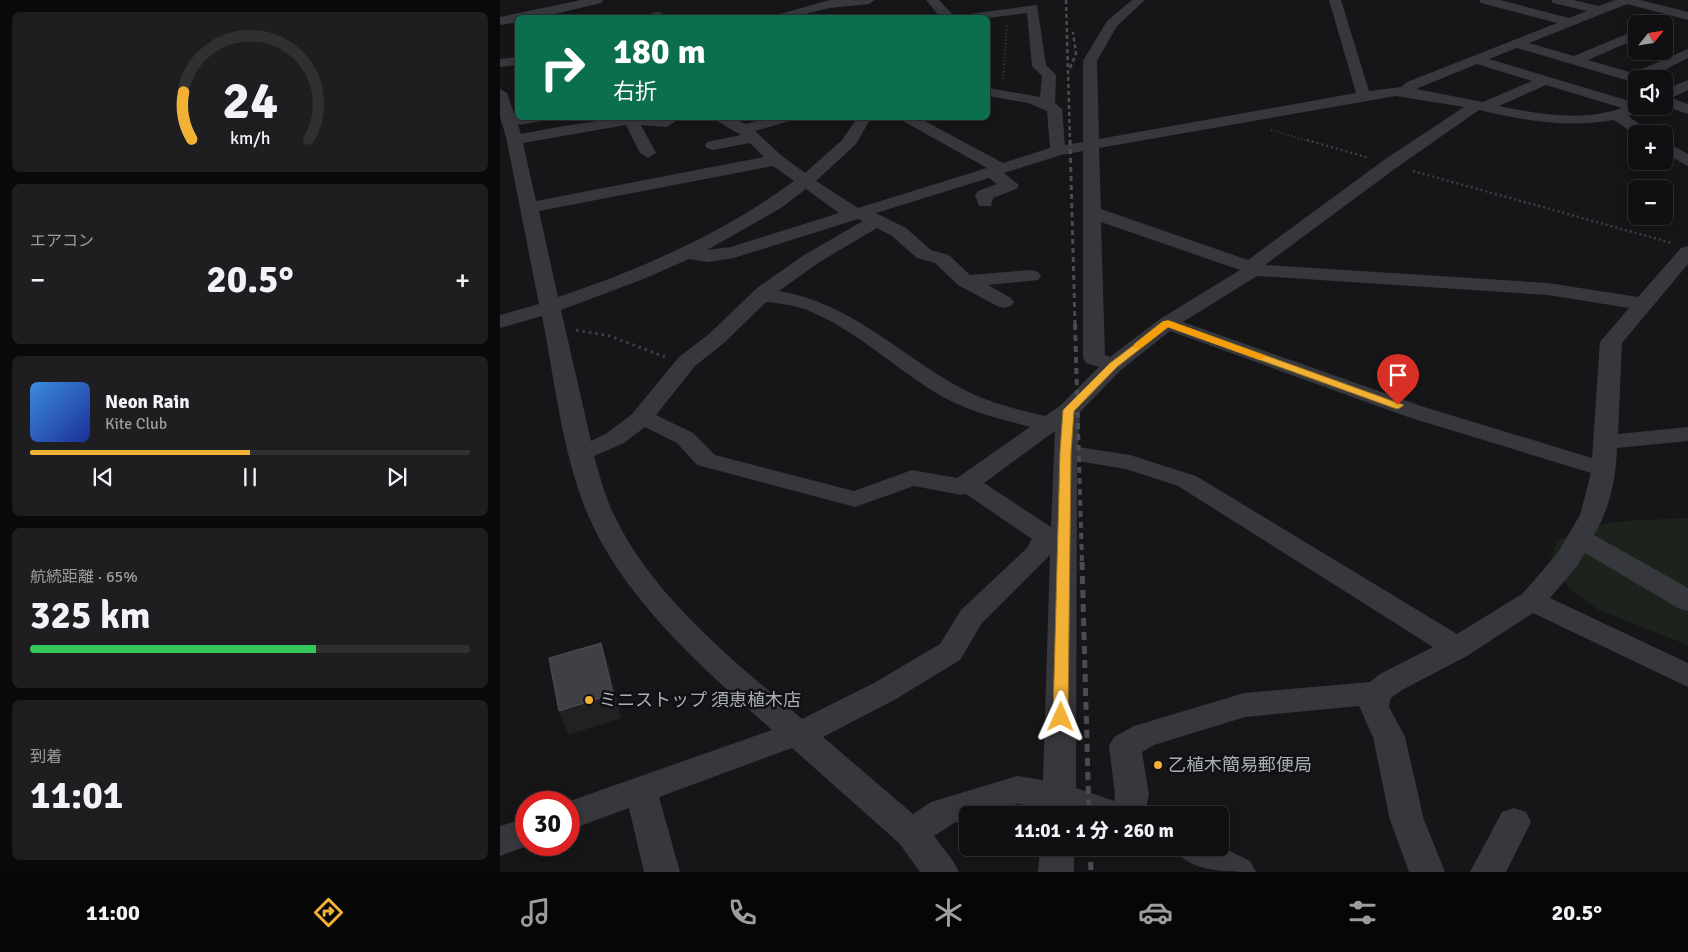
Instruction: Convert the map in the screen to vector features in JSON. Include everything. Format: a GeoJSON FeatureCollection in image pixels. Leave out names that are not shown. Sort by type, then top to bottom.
{"type":"FeatureCollection","features":[{"type":"Feature","properties":{"kind":"street"},"geometry":{"type":"LineString","coordinates":[[532,15],[597,0]]}},
{"type":"Feature","properties":{"kind":"street"},"geometry":{"type":"LineString","coordinates":[[767,15],[829,2],[869,0]]}},
{"type":"Feature","properties":{"kind":"street"},"geometry":{"type":"LineString","coordinates":[[932,0],[946,15]]}},
{"type":"Feature","properties":{"kind":"street"},"geometry":{"type":"LineString","coordinates":[[1113,365],[1094,358],[1090,150],[1093,146],[1090,61],[1112,24],[1139,0]]}},
{"type":"Feature","properties":{"kind":"street"},"geometry":{"type":"LineString","coordinates":[[1335,0],[1354,72],[1364,96]]}},
{"type":"Feature","properties":{"kind":"street"},"geometry":{"type":"LineString","coordinates":[[1484,0],[1570,22]]}},
{"type":"Feature","properties":{"kind":"street"},"geometry":{"type":"LineString","coordinates":[[1557,0],[1599,10]]}},
{"type":"Feature","properties":{"kind":"street"},"geometry":{"type":"LineString","coordinates":[[1405,92],[1412,85],[1625,0],[1685,15]]}},
{"type":"Feature","properties":{"kind":"street"},"geometry":{"type":"LineString","coordinates":[[829,2],[839,15]]}},
{"type":"Feature","properties":{"kind":"street"},"geometry":{"type":"LineString","coordinates":[[575,5],[588,13]]}},
{"type":"Feature","properties":{"kind":"street"},"geometry":{"type":"LineString","coordinates":[[981,15],[1033,8],[1039,66],[1049,75],[1047,105]]}},
{"type":"Feature","properties":{"kind":"street"},"geometry":{"type":"LineString","coordinates":[[1673,20],[1685,15]]}},
{"type":"Feature","properties":{"kind":"street"},"geometry":{"type":"LineString","coordinates":[[500,21],[515,19]]}},
{"type":"Feature","properties":{"kind":"street"},"geometry":{"type":"LineString","coordinates":[[1575,61],[1628,38]]}},
{"type":"Feature","properties":{"kind":"street"},"geometry":{"type":"LineString","coordinates":[[1517,44],[1628,76]]}},
{"type":"Feature","properties":{"kind":"street"},"geometry":{"type":"LineString","coordinates":[[1653,70],[1688,53]]}},
{"type":"Feature","properties":{"kind":"street"},"geometry":{"type":"LineString","coordinates":[[1477,60],[1628,104]]}},
{"type":"Feature","properties":{"kind":"street"},"geometry":{"type":"LineString","coordinates":[[500,63],[515,61]]}},
{"type":"Feature","properties":{"kind":"street"},"geometry":{"type":"LineString","coordinates":[[642,417],[685,438],[706,460],[855,499],[912,478],[961,487],[1068,410],[1113,365],[1167,323],[1252,269],[1390,164],[1480,106],[1546,80]]}},
{"type":"Feature","properties":{"kind":"street"},"geometry":{"type":"LineString","coordinates":[[685,252],[708,256],[734,252],[854,213],[1058,151],[1093,146],[1230,118],[1364,96],[1405,92],[1544,119],[1618,116],[1628,112]]}},
{"type":"Feature","properties":{"kind":"street"},"geometry":{"type":"LineString","coordinates":[[500,93],[512,131],[581,452],[592,491],[602,517],[633,570],[703,651],[911,833],[941,872]]}},
{"type":"Feature","properties":{"kind":"street"},"geometry":{"type":"LineString","coordinates":[[995,93],[1047,105],[1054,109],[1058,151]]}},
{"type":"Feature","properties":{"kind":"street"},"geometry":{"type":"LineString","coordinates":[[1673,104],[1688,109]]}},
{"type":"Feature","properties":{"kind":"street"},"geometry":{"type":"LineString","coordinates":[[1618,116],[1631,125]]}},
{"type":"Feature","properties":{"kind":"street"},"geometry":{"type":"LineString","coordinates":[[512,131],[533,120]]}},
{"type":"Feature","properties":{"kind":"street"},"geometry":{"type":"LineString","coordinates":[[512,131],[631,120],[667,122]]}},
{"type":"Feature","properties":{"kind":"street"},"geometry":{"type":"LineString","coordinates":[[631,120],[648,153]]}},
{"type":"Feature","properties":{"kind":"street"},"geometry":{"type":"LineString","coordinates":[[725,120],[749,134],[776,160],[846,210],[876,220],[899,232],[924,254],[942,259],[965,281],[1004,302]]}},
{"type":"Feature","properties":{"kind":"street"},"geometry":{"type":"LineString","coordinates":[[713,145],[749,134],[780,120]]}},
{"type":"Feature","properties":{"kind":"street"},"geometry":{"type":"LineString","coordinates":[[500,322],[551,307],[665,263],[765,211],[806,182],[850,142],[863,120]]}},
{"type":"Feature","properties":{"kind":"street"},"geometry":{"type":"LineString","coordinates":[[911,120],[996,171],[1010,185],[984,195],[985,202]]}},
{"type":"Feature","properties":{"kind":"street"},"geometry":{"type":"LineString","coordinates":[[1673,152],[1688,161]]}},
{"type":"Feature","properties":{"kind":"street"},"geometry":{"type":"LineString","coordinates":[[529,208],[776,160]]}},
{"type":"Feature","properties":{"kind":"street"},"geometry":{"type":"LineString","coordinates":[[1091,212],[1252,269],[1548,289],[1641,304]]}},
{"type":"Feature","properties":{"kind":"street"},"geometry":{"type":"LineString","coordinates":[[581,452],[596,448],[628,430],[659,400],[684,365],[720,336],[749,305],[813,257],[876,220]]}},
{"type":"Feature","properties":{"kind":"street"},"geometry":{"type":"LineString","coordinates":[[1129,806],[1132,796],[1125,746],[1145,735],[1181,726],[1244,705],[1377,693],[1391,682],[1457,648],[1532,600],[1566,560],[1593,516],[1604,469],[1607,442],[1611,342],[1683,248]]}},
{"type":"Feature","properties":{"kind":"street"},"geometry":{"type":"LineString","coordinates":[[965,281],[1031,276]]}},
{"type":"Feature","properties":{"kind":"street"},"geometry":{"type":"LineString","coordinates":[[763,294],[802,302],[819,308],[848,324],[951,392],[986,409],[1048,424]]}},
{"type":"Feature","properties":{"kind":"street"},"geometry":{"type":"LineString","coordinates":[[1167,323],[1416,412],[1604,469]]}},
{"type":"Feature","properties":{"kind":"street"},"geometry":{"type":"LineString","coordinates":[[963,806],[1017,790],[1059,806],[1055,540],[1068,410]]}},
{"type":"Feature","properties":{"kind":"street"},"geometry":{"type":"LineString","coordinates":[[1607,442],[1688,434]]}},
{"type":"Feature","properties":{"kind":"street"},"geometry":{"type":"LineString","coordinates":[[1065,452],[1130,462],[1187,481],[1457,648]]}},
{"type":"Feature","properties":{"kind":"street"},"geometry":{"type":"LineString","coordinates":[[967,483],[1039,530],[1046,538],[1055,540]]}},
{"type":"Feature","properties":{"kind":"street"},"geometry":{"type":"LineString","coordinates":[[1579,538],[1688,601]]}},
{"type":"Feature","properties":{"kind":"street"},"geometry":{"type":"LineString","coordinates":[[580,812],[798,734],[823,724],[885,691],[950,652],[960,639],[971,617],[1037,554],[1055,540]]}},
{"type":"Feature","properties":{"kind":"street"},"geometry":{"type":"LineString","coordinates":[[1532,600],[1688,676]]}},
{"type":"Feature","properties":{"kind":"street"},"geometry":{"type":"LineString","coordinates":[[1377,693],[1374,707],[1389,738],[1407,820],[1427,872]]}},
{"type":"Feature","properties":{"kind":"street"},"geometry":{"type":"LineString","coordinates":[[641,790],[662,872]]}},
{"type":"Feature","properties":{"kind":"street"},"geometry":{"type":"LineString","coordinates":[[911,833],[943,812],[959,807]]}},
{"type":"Feature","properties":{"kind":"street"},"geometry":{"type":"LineString","coordinates":[[1488,872],[1514,822]]}},
{"type":"Feature","properties":{"kind":"street"},"geometry":{"type":"LineString","coordinates":[[500,841],[515,836]]}},
{"type":"Feature","properties":{"kind":"street"},"geometry":{"type":"LineString","coordinates":[[1056,872],[1057,856]]}},
{"type":"Feature","properties":{"kind":"street"},"geometry":{"type":"LineString","coordinates":[[1207,856],[1238,872]]}},
{"type":"Feature","properties":{"kind":"path"},"geometry":{"type":"LineString","coordinates":[[995,93],[1007,20]]}},
{"type":"Feature","properties":{"kind":"path"},"geometry":{"type":"LineString","coordinates":[[1230,118],[1683,248]]}},
{"type":"Feature","properties":{"kind":"path"},"geometry":{"type":"LineString","coordinates":[[556,334],[578,330],[603,334],[623,340],[684,365]]}},
{"type":"Feature","properties":{"kind":"shaded area"},"geometry":{"type":"Polygon","coordinates":[[[1688,518],[1688,645],[1597,609],[1570,589],[1550,561],[1557,541],[1588,527],[1624,521],[1688,518]]]}},
{"type":"Feature","properties":{"kind":"building"},"geometry":{"type":"Polygon","coordinates":[[[601,643],[613,694],[559,711],[549,658],[601,643]]]}},
{"type":"Feature","properties":{"kind":"railway"},"geometry":{"type":"LineString","coordinates":[[1066,0],[1070,142]]}},
{"type":"Feature","properties":{"kind":"railway"},"geometry":{"type":"LineString","coordinates":[[1070,68],[1076,54],[1073,32]]}},
{"type":"Feature","properties":{"kind":"railway"},"geometry":{"type":"LineString","coordinates":[[1070,140],[1075,325]]}},
{"type":"Feature","properties":{"kind":"railway"},"geometry":{"type":"LineString","coordinates":[[1075,324],[1082,563]]}},
{"type":"Feature","properties":{"kind":"railway"},"geometry":{"type":"LineString","coordinates":[[1082,562],[1089,806]]}},
{"type":"Feature","properties":{"kind":"railway"},"geometry":{"type":"LineString","coordinates":[[1090,856],[1091,872]]}},
{"type":"Feature","properties":{"kind":"slow traffic"},"geometry":{"type":"LineString","coordinates":[[1137,346],[1167,323],[1260,356]]}},
{"type":"Feature","properties":{"kind":"place","name":"ミニストップ 須恵植木店"},"geometry":{"type":"Point","coordinates":[589,700]}},
{"type":"Feature","properties":{"kind":"place","name":"乙植木簡易郵便局"},"geometry":{"type":"Point","coordinates":[1158,765]}},
{"type":"Feature","properties":{"kind":"route"},"geometry":{"type":"LineString","coordinates":[[1061,717],[1065,452],[1068,410],[1113,365],[1167,323],[1398,405]]}}]}
